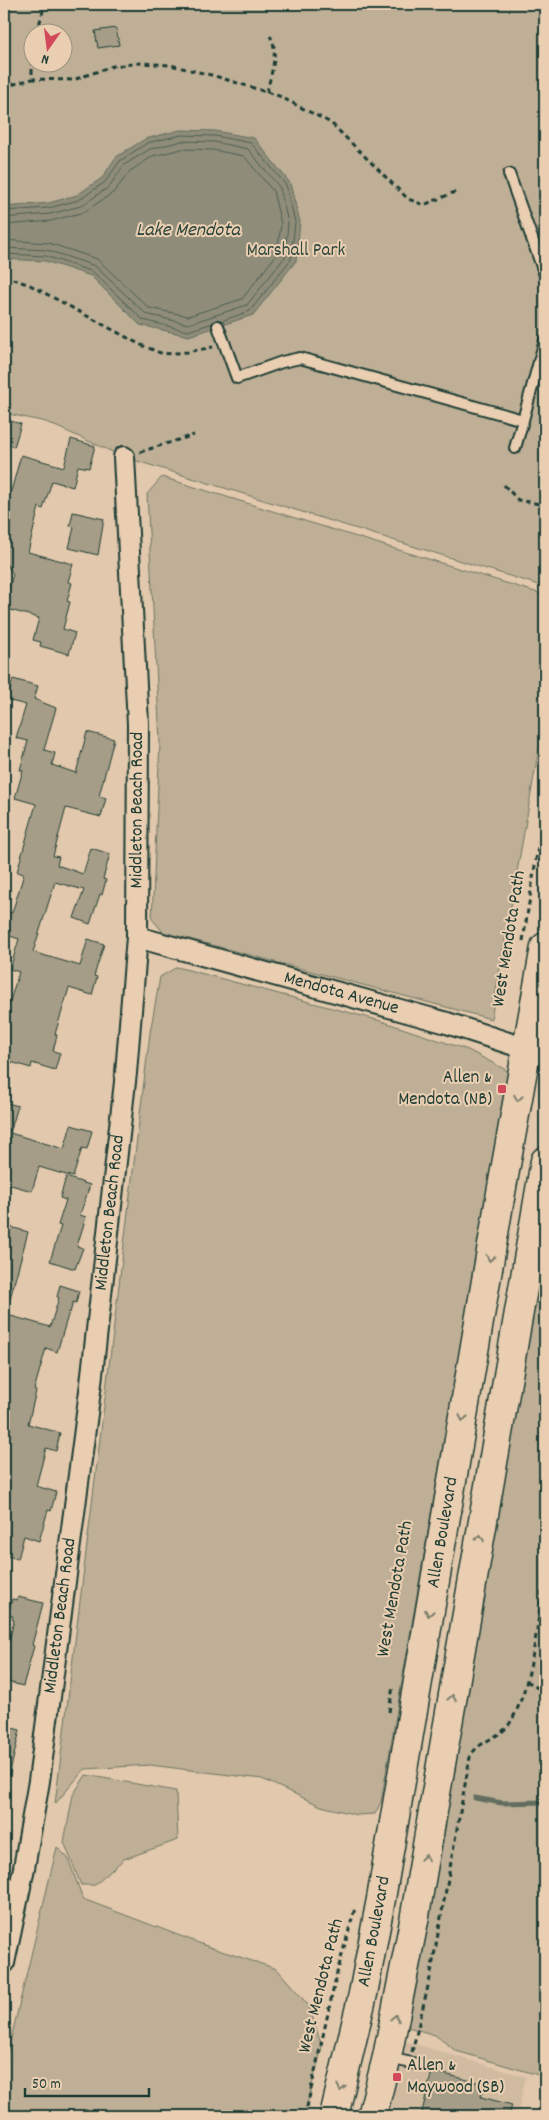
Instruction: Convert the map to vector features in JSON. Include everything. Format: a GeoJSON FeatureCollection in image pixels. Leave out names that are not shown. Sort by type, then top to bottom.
{"type":"FeatureCollection","features":[{"type":"Feature","properties":{"kind":"main road","name":"Allen Boulevard"},"geometry":{"type":"LineString","coordinates":[[334,2116],[363,1994],[381,1899],[499,1204],[536,1053],[534,947]]}},
{"type":"Feature","properties":{"kind":"main road","name":"Allen Boulevard"},"geometry":{"type":"LineString","coordinates":[[372,2116],[405,2061],[414,1921],[545,1161]]}},
{"type":"Feature","properties":{"kind":"street","name":"Middleton Beach Road"},"geometry":{"type":"LineString","coordinates":[[4,1963],[24,1868],[39,1780],[91,1383],[126,1072],[137,937],[138,724],[124,457]]}},
{"type":"Feature","properties":{"kind":"street","name":"Mendota Avenue"},"geometry":{"type":"LineString","coordinates":[[137,937],[447,1024],[536,1053]]}},
{"type":"Feature","properties":{"kind":"lane"},"geometry":{"type":"LineString","coordinates":[[509,174],[545,274]]}},
{"type":"Feature","properties":{"kind":"lane"},"geometry":{"type":"LineString","coordinates":[[218,326],[237,378],[282,362],[300,358],[523,420]]}},
{"type":"Feature","properties":{"kind":"lane"},"geometry":{"type":"LineString","coordinates":[[515,448],[545,340]]}},
{"type":"Feature","properties":{"kind":"path"},"geometry":{"type":"LineString","coordinates":[[40,22],[45,4]]}},
{"type":"Feature","properties":{"kind":"path"},"geometry":{"type":"LineString","coordinates":[[267,92],[274,57],[274,41],[270,36]]}},
{"type":"Feature","properties":{"kind":"path"},"geometry":{"type":"LineString","coordinates":[[4,87],[32,79],[73,80],[113,66],[141,63],[170,65],[267,92],[331,123],[408,199],[424,206],[455,192]]}},
{"type":"Feature","properties":{"kind":"path"},"geometry":{"type":"LineString","coordinates":[[32,72],[32,79]]}},
{"type":"Feature","properties":{"kind":"path"},"geometry":{"type":"LineString","coordinates":[[4,276],[30,285],[139,344],[163,354],[188,352],[224,344]]}},
{"type":"Feature","properties":{"kind":"path"},"geometry":{"type":"LineString","coordinates":[[124,457],[194,435]]}},
{"type":"Feature","properties":{"kind":"path"},"geometry":{"type":"LineString","coordinates":[[504,485],[518,500],[545,505]]}},
{"type":"Feature","properties":{"kind":"path","name":"West Mendota Path"},"geometry":{"type":"LineString","coordinates":[[534,947],[545,804]]}},
{"type":"Feature","properties":{"kind":"path"},"geometry":{"type":"LineString","coordinates":[[405,2061],[430,1978],[470,1757],[474,1749],[510,1724],[527,1681],[545,1573]]}},
{"type":"Feature","properties":{"kind":"path","name":"West Mendota Path"},"geometry":{"type":"LineString","coordinates":[[388,1716],[395,1678]]}},
{"type":"Feature","properties":{"kind":"path"},"geometry":{"type":"LineString","coordinates":[[527,1681],[545,1693]]}},
{"type":"Feature","properties":{"kind":"path","name":"West Mendota Path"},"geometry":{"type":"LineString","coordinates":[[305,2116],[337,1972],[357,1902]]}},
{"type":"Feature","properties":{"kind":"shaded area"},"geometry":{"type":"Polygon","coordinates":[[[391,2037],[526,2077],[517,2116],[372,2116],[391,2037]]]}},
{"type":"Feature","properties":{"kind":"green space","name":"Marshall Park"},"geometry":{"type":"Polygon","coordinates":[[[4,4],[545,4],[545,587],[124,457],[46,422],[4,413],[4,4]]]}},
{"type":"Feature","properties":{"kind":"green space"},"geometry":{"type":"Polygon","coordinates":[[[162,477],[545,595],[545,714],[491,1019],[163,932],[152,919],[160,742],[147,494],[162,477]]]}},
{"type":"Feature","properties":{"kind":"green space"},"geometry":{"type":"Polygon","coordinates":[[[177,967],[381,1021],[468,1050],[508,1071],[381,1802],[375,1814],[357,1815],[321,1806],[262,1779],[150,1765],[85,1769],[55,1804],[150,1033],[160,977],[177,967]]]}},
{"type":"Feature","properties":{"kind":"green space"},"geometry":{"type":"Polygon","coordinates":[[[545,1244],[545,2077],[456,2051],[435,2035],[408,2027],[431,1907],[545,1244]]]}},
{"type":"Feature","properties":{"kind":"green space"},"geometry":{"type":"Polygon","coordinates":[[[86,1775],[176,1791],[178,1840],[124,1859],[95,1885],[81,1885],[64,1842],[73,1795],[86,1775]]]}},
{"type":"Feature","properties":{"kind":"green space"},"geometry":{"type":"Polygon","coordinates":[[[57,1847],[68,1858],[83,1899],[212,1948],[277,1969],[309,2006],[322,2047],[304,2116],[4,2116],[4,2068],[57,1847]]]}},
{"type":"Feature","properties":{"kind":"water","name":"Lake Mendota"},"geometry":{"type":"Polygon","coordinates":[[[180,130],[215,131],[254,138],[290,183],[300,222],[296,261],[253,315],[189,336],[140,325],[91,276],[45,261],[4,259],[4,207],[49,203],[77,195],[102,178],[116,157],[145,139],[180,130]]]}},
{"type":"Feature","properties":{"kind":"building"},"geometry":{"type":"Polygon","coordinates":[[[116,28],[119,45],[98,48],[95,31],[116,28]]]}},
{"type":"Feature","properties":{"kind":"building"},"geometry":{"type":"Polygon","coordinates":[[[4,419],[21,424],[14,447],[4,444],[4,419]]]}},
{"type":"Feature","properties":{"kind":"building"},"geometry":{"type":"Polygon","coordinates":[[[71,439],[95,446],[89,468],[78,466],[73,487],[52,481],[43,509],[39,507],[28,552],[73,564],[68,582],[72,583],[67,601],[70,602],[63,629],[75,633],[69,654],[40,646],[41,642],[33,640],[39,618],[7,609],[9,600],[6,599],[13,574],[5,562],[4,555],[9,535],[4,534],[4,501],[6,494],[10,495],[21,455],[64,467],[71,439]]]}},
{"type":"Feature","properties":{"kind":"building"},"geometry":{"type":"Polygon","coordinates":[[[73,512],[104,519],[98,555],[69,548],[74,527],[70,526],[73,512]]]}},
{"type":"Feature","properties":{"kind":"building"},"geometry":{"type":"Polygon","coordinates":[[[13,679],[38,686],[34,699],[56,708],[44,750],[55,753],[52,765],[76,773],[87,732],[114,739],[99,796],[106,798],[101,817],[66,808],[53,856],[59,857],[57,865],[83,874],[91,848],[110,854],[103,879],[106,880],[102,895],[100,894],[90,924],[74,918],[84,890],[55,882],[33,952],[80,966],[88,939],[104,944],[94,976],[97,977],[92,995],[69,988],[55,1034],[57,1035],[53,1051],[60,1053],[55,1070],[32,1063],[31,1068],[4,1060],[4,1006],[8,1007],[19,972],[10,969],[19,939],[4,934],[4,921],[7,912],[12,913],[24,874],[17,872],[36,804],[15,798],[23,770],[20,770],[28,741],[16,738],[26,705],[7,700],[13,679]]]}},
{"type":"Feature","properties":{"kind":"building"},"geometry":{"type":"Polygon","coordinates":[[[4,1102],[18,1106],[10,1133],[64,1149],[71,1125],[92,1131],[87,1149],[82,1148],[73,1177],[39,1167],[32,1191],[4,1183],[4,1102]]]}},
{"type":"Feature","properties":{"kind":"building"},"geometry":{"type":"Polygon","coordinates":[[[66,1177],[90,1185],[80,1215],[86,1217],[77,1246],[83,1248],[75,1269],[50,1261],[61,1226],[58,1225],[66,1200],[60,1198],[66,1177]]]}},
{"type":"Feature","properties":{"kind":"building"},"geometry":{"type":"Polygon","coordinates":[[[4,1225],[28,1232],[8,1306],[4,1306],[4,1225]]]}},
{"type":"Feature","properties":{"kind":"building"},"geometry":{"type":"Polygon","coordinates":[[[60,1285],[79,1291],[76,1303],[73,1302],[69,1312],[57,1352],[46,1348],[34,1390],[36,1391],[28,1424],[60,1433],[56,1451],[46,1448],[36,1486],[56,1492],[51,1511],[48,1510],[39,1541],[24,1536],[18,1559],[4,1555],[4,1314],[50,1327],[59,1298],[57,1297],[60,1285]]]}},
{"type":"Feature","properties":{"kind":"building"},"geometry":{"type":"Polygon","coordinates":[[[18,1597],[43,1603],[23,1686],[4,1681],[4,1663],[14,1620],[12,1619],[13,1616],[8,1615],[12,1599],[17,1600],[18,1597]]]}},
{"type":"Feature","properties":{"kind":"building"},"geometry":{"type":"Polygon","coordinates":[[[4,1726],[20,1730],[9,1776],[4,1776],[4,1726]]]}},
{"type":"Feature","properties":{"kind":"building"},"geometry":{"type":"Polygon","coordinates":[[[432,2071],[484,2084],[481,2097],[512,2105],[509,2116],[421,2116],[432,2071]]]}},
{"type":"Feature","properties":{"kind":"waterway"},"geometry":{"type":"LineString","coordinates":[[475,1798],[502,1803],[545,1802]]}},
{"type":"Feature","properties":{"kind":"place","name":"Allen & Mendota (NB)"},"geometry":{"type":"Point","coordinates":[502,1089]}},
{"type":"Feature","properties":{"kind":"place","name":"Allen & Maywood (SB)"},"geometry":{"type":"Point","coordinates":[397,2077]}}]}
